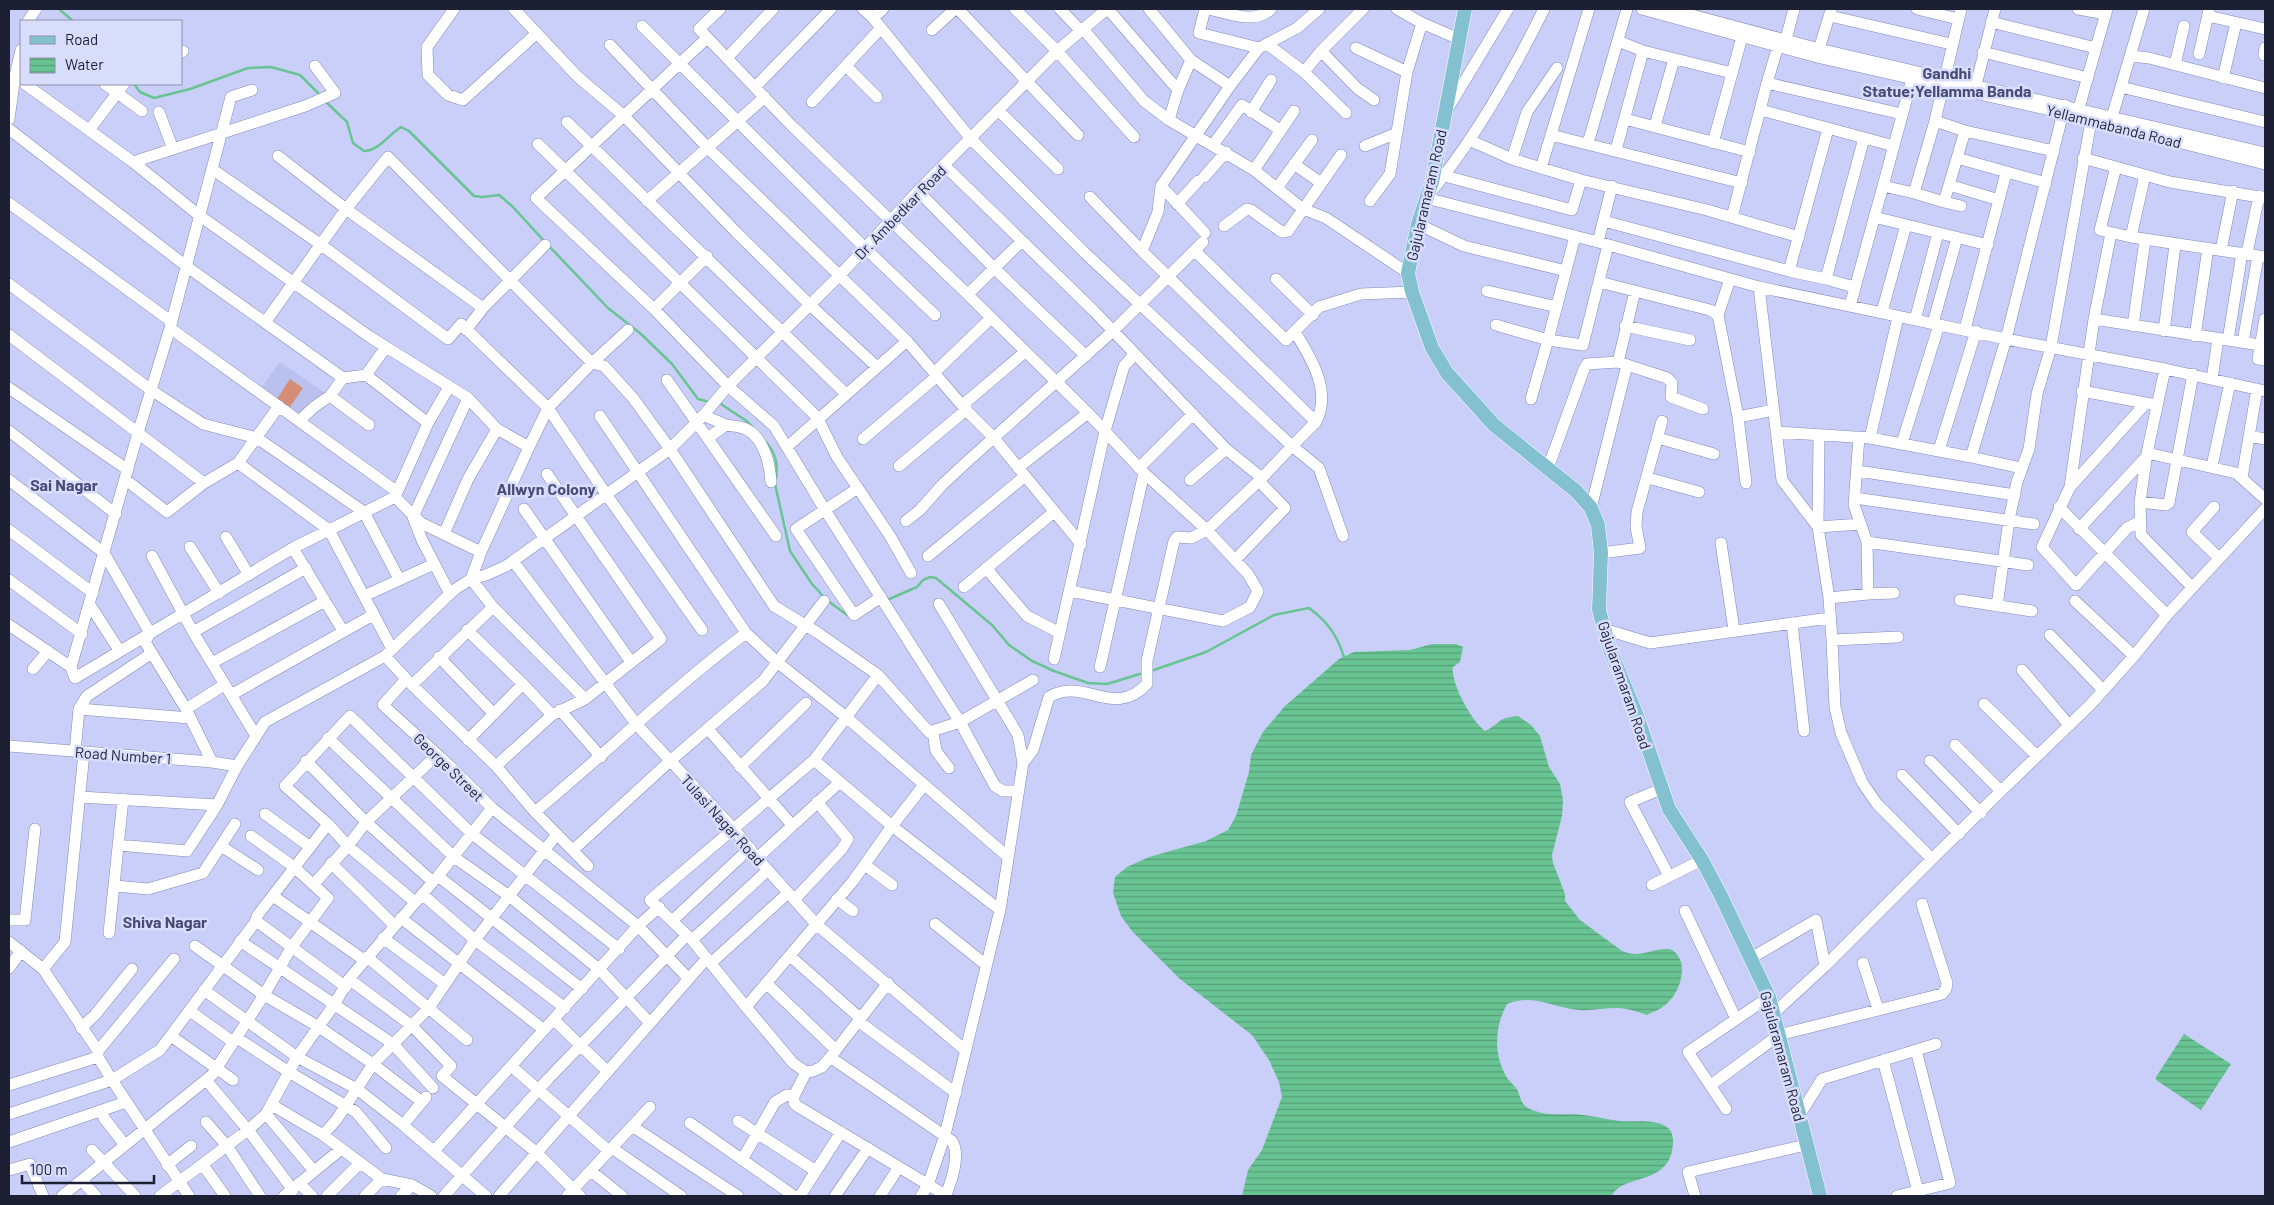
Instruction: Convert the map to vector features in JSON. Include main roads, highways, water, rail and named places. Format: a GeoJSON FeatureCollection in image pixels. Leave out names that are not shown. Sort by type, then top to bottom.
{"type":"FeatureCollection","features":[{"type":"Feature","properties":{"kind":"main road"},"geometry":{"type":"LineString","coordinates":[[1456,37],[1459,9]]}},
{"type":"Feature","properties":{"kind":"main road","name":"Gajularamaram Road"},"geometry":{"type":"LineString","coordinates":[[1465,9],[1456,37],[1450,91],[1432,182],[1418,224],[1408,273],[1412,292],[1432,348],[1446,373],[1494,426],[1576,491],[1591,508],[1598,525],[1601,553],[1600,610],[1613,659],[1637,716],[1669,809],[1702,860],[1770,997],[1820,1196]]}},
{"type":"Feature","properties":{"kind":"water"},"geometry":{"type":"Polygon","coordinates":[[[1432,644],[1456,644],[1463,647],[1460,662],[1453,667],[1455,682],[1468,711],[1485,731],[1502,720],[1518,716],[1531,725],[1540,736],[1549,767],[1560,784],[1563,800],[1562,816],[1552,855],[1553,863],[1565,894],[1565,901],[1580,920],[1622,951],[1640,954],[1670,949],[1676,953],[1681,962],[1682,975],[1675,994],[1666,1004],[1647,1015],[1621,1008],[1579,1010],[1525,1000],[1507,1004],[1498,1030],[1497,1049],[1507,1078],[1518,1091],[1523,1104],[1536,1111],[1549,1114],[1583,1115],[1662,1124],[1672,1134],[1673,1143],[1670,1157],[1664,1167],[1655,1173],[1625,1184],[1617,1189],[1612,1196],[1242,1196],[1248,1170],[1262,1150],[1282,1097],[1279,1082],[1269,1060],[1252,1035],[1180,979],[1132,931],[1121,916],[1113,893],[1115,877],[1127,867],[1149,857],[1206,841],[1228,830],[1236,816],[1249,772],[1251,755],[1263,732],[1285,706],[1339,659],[1354,652],[1410,650],[1432,644]]]}},
{"type":"Feature","properties":{"kind":"water"},"geometry":{"type":"Polygon","coordinates":[[[2184,1034],[2231,1064],[2201,1110],[2156,1080],[2156,1077],[2184,1034]]]}},
{"type":"Feature","properties":{"kind":"waterway"},"geometry":{"type":"LineString","coordinates":[[59,9],[72,20]]}},
{"type":"Feature","properties":{"kind":"waterway"},"geometry":{"type":"LineString","coordinates":[[135,85],[140,92],[154,98],[190,89],[248,68],[271,67],[300,75],[321,96]]}},
{"type":"Feature","properties":{"kind":"waterway"},"geometry":{"type":"LineString","coordinates":[[326,102],[347,122],[353,143],[364,151],[375,148],[401,127],[409,131],[474,196],[499,195],[513,207],[544,241]]}},
{"type":"Feature","properties":{"kind":"waterway"},"geometry":{"type":"LineString","coordinates":[[548,245],[608,308],[641,334],[672,364],[698,399],[706,401]]}},
{"type":"Feature","properties":{"kind":"waterway"},"geometry":{"type":"LineString","coordinates":[[721,404],[748,422],[754,429]]}},
{"type":"Feature","properties":{"kind":"waterway"},"geometry":{"type":"LineString","coordinates":[[766,442],[776,459],[776,478]]}},
{"type":"Feature","properties":{"kind":"waterway"},"geometry":{"type":"LineString","coordinates":[[775,484],[790,551],[812,584],[824,597]]}},
{"type":"Feature","properties":{"kind":"waterway"},"geometry":{"type":"LineString","coordinates":[[887,600],[917,587],[923,580],[930,577],[936,578],[992,625],[1009,645],[1032,661],[1088,683],[1107,684],[1143,673]]}},
{"type":"Feature","properties":{"kind":"waterway"},"geometry":{"type":"LineString","coordinates":[[828,601],[850,617]]}},
{"type":"Feature","properties":{"kind":"waterway"},"geometry":{"type":"LineString","coordinates":[[1151,671],[1206,652],[1274,615],[1309,608],[1331,629],[1344,657]]}},
{"type":"Feature","properties":{"kind":"district","name":"Gandhi Statue;Yellamma Banda"},"geometry":{"type":"Point","coordinates":[1947,81]}},
{"type":"Feature","properties":{"kind":"district","name":"Sai Nagar"},"geometry":{"type":"Point","coordinates":[64,484]}},
{"type":"Feature","properties":{"kind":"district","name":"Allwyn Colony"},"geometry":{"type":"Point","coordinates":[546,488]}},
{"type":"Feature","properties":{"kind":"district","name":"Shiva Nagar"},"geometry":{"type":"Point","coordinates":[165,921]}}]}
